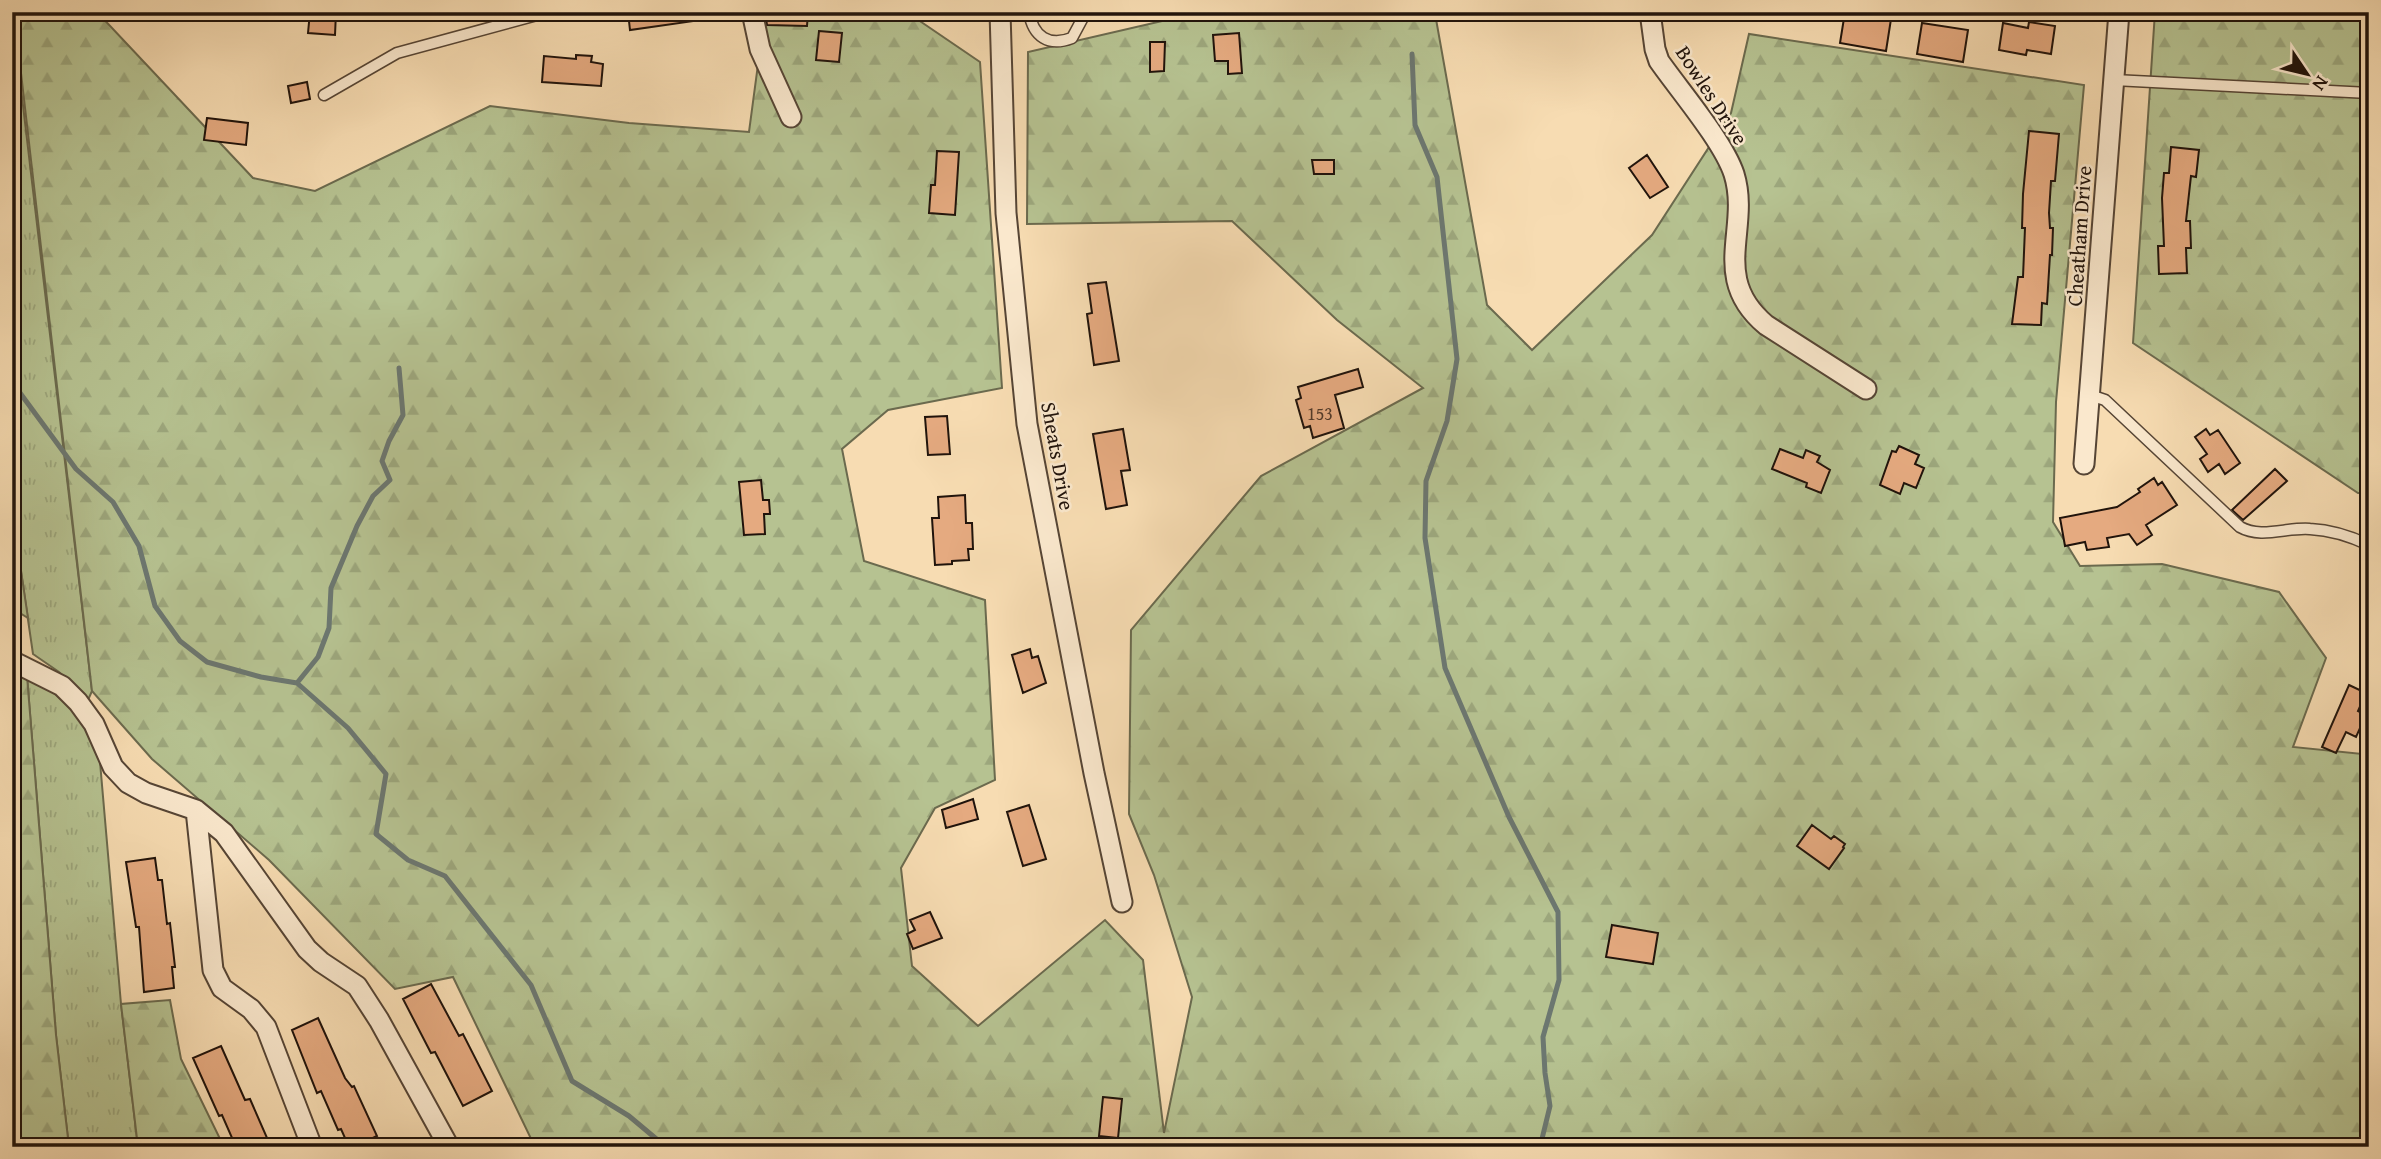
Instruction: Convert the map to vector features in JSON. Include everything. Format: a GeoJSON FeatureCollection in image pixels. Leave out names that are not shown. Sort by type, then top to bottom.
{"type":"FeatureCollection","features":[{"type":"Feature","properties":{"kind":"street"},"geometry":{"type":"LineString","coordinates":[[752,12],[760,49],[792,117]]}},
{"type":"Feature","properties":{"kind":"street","name":"Sheats Drive"},"geometry":{"type":"LineString","coordinates":[[1000,12],[1006,212],[1027,424],[1094,773],[1122,902]]}},
{"type":"Feature","properties":{"kind":"street","name":"Bowles Drive"},"geometry":{"type":"LineString","coordinates":[[1650,12],[1659,61],[1723,151],[1734,176],[1738,196],[1733,257],[1744,300],[1766,326],[1866,388]]}},
{"type":"Feature","properties":{"kind":"street","name":"Cheatham Drive"},"geometry":{"type":"LineString","coordinates":[[2084,464],[2119,12]]}},
{"type":"Feature","properties":{"kind":"street"},"geometry":{"type":"LineString","coordinates":[[12,661],[62,686],[78,702],[94,724],[113,767],[128,783],[146,793],[196,810],[224,833],[307,948],[321,962],[357,986],[379,1020],[449,1147]]}},
{"type":"Feature","properties":{"kind":"street"},"geometry":{"type":"LineString","coordinates":[[196,810],[213,970],[222,988],[251,1009],[266,1027],[312,1147]]}},
{"type":"Feature","properties":{"kind":"lane"},"geometry":{"type":"LineString","coordinates":[[324,96],[397,53],[548,12]]}},
{"type":"Feature","properties":{"kind":"lane"},"geometry":{"type":"LineString","coordinates":[[1029,12],[1035,30],[1045,39],[1058,43],[1072,38],[1086,12]]}},
{"type":"Feature","properties":{"kind":"lane"},"geometry":{"type":"LineString","coordinates":[[2114,80],[2369,93]]}},
{"type":"Feature","properties":{"kind":"lane"},"geometry":{"type":"LineString","coordinates":[[2090,395],[2105,400],[2249,533],[2309,528],[2346,534],[2369,545]]}},
{"type":"Feature","properties":{"kind":"green space"},"geometry":{"type":"Polygon","coordinates":[[[12,12],[92,691],[88,700],[59,672],[33,654],[12,510],[12,12]]]}},
{"type":"Feature","properties":{"kind":"green space"},"geometry":{"type":"Polygon","coordinates":[[[14,12],[97,12],[253,178],[315,191],[490,106],[629,123],[749,132],[765,12],[911,12],[911,15],[980,62],[1002,388],[888,410],[842,449],[864,561],[985,600],[995,780],[935,808],[901,868],[912,966],[978,1026],[1105,920],[1143,960],[1164,1133],[1192,997],[1154,875],[1129,814],[1131,630],[1261,476],[1423,388],[1337,320],[1232,221],[1027,224],[1028,52],[1201,12],[1436,19],[1487,305],[1532,350],[1652,235],[1731,113],[1749,34],[2084,85],[2056,402],[2053,522],[2080,566],[2162,564],[2279,592],[2326,658],[2293,747],[2362,754],[2369,744],[2369,1147],[535,1147],[453,977],[395,989],[269,860],[152,759],[92,691],[14,12]]]}},
{"type":"Feature","properties":{"kind":"green space"},"geometry":{"type":"Polygon","coordinates":[[[2155,12],[2276,12],[2369,18],[2369,493],[2358,493],[2133,343],[2155,12]]]}},
{"type":"Feature","properties":{"kind":"green space"},"geometry":{"type":"Polygon","coordinates":[[[12,510],[28,618],[12,608],[12,510]]]}},
{"type":"Feature","properties":{"kind":"green space"},"geometry":{"type":"Polygon","coordinates":[[[12,671],[27,676],[56,1035],[69,1147],[12,1147],[12,939],[15,933],[12,919],[12,671]]]}},
{"type":"Feature","properties":{"kind":"green space"},"geometry":{"type":"Polygon","coordinates":[[[27,676],[52,692],[73,711],[89,735],[100,762],[121,1004],[138,1147],[69,1147],[56,1035],[27,676]]]}},
{"type":"Feature","properties":{"kind":"green space"},"geometry":{"type":"Polygon","coordinates":[[[170,1000],[181,1059],[224,1147],[138,1147],[121,1004],[170,1000]]]}},
{"type":"Feature","properties":{"kind":"building"},"geometry":{"type":"Polygon","coordinates":[[[310,12],[336,12],[335,35],[308,33],[310,12]]]}},
{"type":"Feature","properties":{"kind":"building"},"geometry":{"type":"Polygon","coordinates":[[[628,12],[694,12],[694,21],[630,30],[628,12]]]}},
{"type":"Feature","properties":{"kind":"building"},"geometry":{"type":"Polygon","coordinates":[[[765,12],[808,12],[807,26],[767,25],[765,12]]]}},
{"type":"Feature","properties":{"kind":"building"},"geometry":{"type":"Polygon","coordinates":[[[1845,12],[1891,19],[1886,51],[1840,43],[1845,12]]]}},
{"type":"Feature","properties":{"kind":"building"},"geometry":{"type":"Polygon","coordinates":[[[2029,22],[2055,26],[2051,54],[2027,50],[2026,55],[1999,50],[2003,23],[2028,28],[2029,22]]]}},
{"type":"Feature","properties":{"kind":"building"},"geometry":{"type":"Polygon","coordinates":[[[1922,23],[1968,30],[1963,62],[1917,54],[1922,23]]]}},
{"type":"Feature","properties":{"kind":"building"},"geometry":{"type":"Polygon","coordinates":[[[819,31],[842,33],[839,62],[816,60],[819,31]]]}},
{"type":"Feature","properties":{"kind":"building"},"geometry":{"type":"Polygon","coordinates":[[[1239,33],[1242,73],[1228,74],[1228,61],[1215,61],[1213,35],[1239,33]]]}},
{"type":"Feature","properties":{"kind":"building"},"geometry":{"type":"Polygon","coordinates":[[[1150,42],[1165,42],[1164,71],[1150,72],[1150,42]]]}},
{"type":"Feature","properties":{"kind":"building"},"geometry":{"type":"Polygon","coordinates":[[[576,55],[592,56],[591,62],[603,64],[601,86],[542,82],[544,56],[576,59],[576,55]]]}},
{"type":"Feature","properties":{"kind":"building"},"geometry":{"type":"Polygon","coordinates":[[[307,82],[310,99],[291,103],[288,86],[307,82]]]}},
{"type":"Feature","properties":{"kind":"building"},"geometry":{"type":"Polygon","coordinates":[[[207,118],[248,123],[246,145],[204,140],[207,118]]]}},
{"type":"Feature","properties":{"kind":"building"},"geometry":{"type":"Polygon","coordinates":[[[2029,131],[2059,134],[2049,213],[2050,228],[2053,228],[2052,255],[2047,304],[2042,303],[2041,325],[2012,324],[2018,277],[2023,277],[2023,194],[2029,131]]]}},
{"type":"Feature","properties":{"kind":"building"},"geometry":{"type":"Polygon","coordinates":[[[2171,147],[2199,150],[2196,177],[2191,176],[2186,221],[2190,221],[2191,248],[2186,248],[2187,273],[2159,274],[2158,246],[2164,246],[2164,173],[2169,173],[2171,147]]]}},
{"type":"Feature","properties":{"kind":"building"},"geometry":{"type":"Polygon","coordinates":[[[937,151],[959,152],[955,215],[929,213],[931,185],[935,185],[937,151]]]}},
{"type":"Feature","properties":{"kind":"building"},"geometry":{"type":"Polygon","coordinates":[[[1647,155],[1668,187],[1650,198],[1629,168],[1647,155]]]}},
{"type":"Feature","properties":{"kind":"building"},"geometry":{"type":"Polygon","coordinates":[[[1312,160],[1334,160],[1334,174],[1314,174],[1312,160]]]}},
{"type":"Feature","properties":{"kind":"building"},"geometry":{"type":"Polygon","coordinates":[[[1106,282],[1119,361],[1094,365],[1087,314],[1092,313],[1088,284],[1106,282]]]}},
{"type":"Feature","properties":{"kind":"building"},"geometry":{"type":"Polygon","coordinates":[[[1358,369],[1363,387],[1335,395],[1344,428],[1313,438],[1310,426],[1304,428],[1296,400],[1301,398],[1298,387],[1358,369]]]}},
{"type":"Feature","properties":{"kind":"building"},"geometry":{"type":"Polygon","coordinates":[[[947,416],[950,454],[928,455],[925,417],[947,416]]]}},
{"type":"Feature","properties":{"kind":"building"},"geometry":{"type":"Polygon","coordinates":[[[1123,429],[1130,470],[1121,471],[1127,505],[1106,509],[1093,434],[1123,429]]]}},
{"type":"Feature","properties":{"kind":"building"},"geometry":{"type":"Polygon","coordinates":[[[2206,429],[2210,435],[2218,430],[2240,463],[2225,474],[2219,464],[2208,472],[2200,459],[2207,454],[2195,437],[2206,429]]]}},
{"type":"Feature","properties":{"kind":"building"},"geometry":{"type":"Polygon","coordinates":[[[1899,446],[1919,455],[1915,464],[1924,468],[1916,488],[1904,483],[1900,494],[1880,485],[1892,451],[1896,452],[1899,446]]]}},
{"type":"Feature","properties":{"kind":"building"},"geometry":{"type":"Polygon","coordinates":[[[1780,449],[1803,458],[1806,450],[1820,456],[1817,462],[1830,470],[1821,493],[1806,487],[1807,483],[1772,469],[1780,449]]]}},
{"type":"Feature","properties":{"kind":"building"},"geometry":{"type":"Polygon","coordinates":[[[2275,469],[2287,481],[2243,520],[2232,510],[2275,469]]]}},
{"type":"Feature","properties":{"kind":"building"},"geometry":{"type":"Polygon","coordinates":[[[2154,478],[2158,485],[2162,482],[2177,505],[2146,525],[2152,535],[2137,545],[2129,534],[2107,538],[2109,547],[2087,550],[2085,542],[2065,546],[2060,518],[2117,507],[2140,492],[2138,489],[2154,478]]]}},
{"type":"Feature","properties":{"kind":"building"},"geometry":{"type":"Polygon","coordinates":[[[761,480],[763,500],[769,500],[770,514],[764,514],[765,534],[744,535],[739,482],[761,480]]]}},
{"type":"Feature","properties":{"kind":"building"},"geometry":{"type":"Polygon","coordinates":[[[965,495],[966,523],[972,523],[973,549],[968,549],[969,560],[935,565],[932,518],[939,518],[938,497],[965,495]]]}},
{"type":"Feature","properties":{"kind":"building"},"geometry":{"type":"Polygon","coordinates":[[[1030,649],[1032,658],[1038,656],[1046,683],[1023,693],[1012,655],[1030,649]]]}},
{"type":"Feature","properties":{"kind":"building"},"geometry":{"type":"Polygon","coordinates":[[[2349,685],[2366,693],[2358,711],[2366,715],[2356,737],[2346,732],[2336,753],[2322,747],[2349,685]]]}},
{"type":"Feature","properties":{"kind":"building"},"geometry":{"type":"Polygon","coordinates":[[[973,799],[978,819],[946,828],[942,810],[973,799]]]}},
{"type":"Feature","properties":{"kind":"building"},"geometry":{"type":"Polygon","coordinates":[[[1029,805],[1046,859],[1023,866],[1007,812],[1029,805]]]}},
{"type":"Feature","properties":{"kind":"building"},"geometry":{"type":"Polygon","coordinates":[[[1812,825],[1831,839],[1834,836],[1845,844],[1829,869],[1797,846],[1812,825]]]}},
{"type":"Feature","properties":{"kind":"building"},"geometry":{"type":"Polygon","coordinates":[[[155,858],[158,880],[162,880],[167,924],[170,923],[175,967],[172,967],[174,988],[144,992],[139,927],[136,927],[126,862],[155,858]]]}},
{"type":"Feature","properties":{"kind":"building"},"geometry":{"type":"Polygon","coordinates":[[[930,912],[942,938],[913,949],[907,934],[915,930],[910,920],[930,912]]]}},
{"type":"Feature","properties":{"kind":"building"},"geometry":{"type":"Polygon","coordinates":[[[1612,925],[1658,933],[1653,964],[1606,957],[1612,925]]]}},
{"type":"Feature","properties":{"kind":"building"},"geometry":{"type":"Polygon","coordinates":[[[431,984],[459,1036],[463,1034],[492,1091],[463,1106],[403,999],[431,984]]]}},
{"type":"Feature","properties":{"kind":"building"},"geometry":{"type":"Polygon","coordinates":[[[318,1018],[345,1078],[354,1086],[377,1136],[354,1147],[349,1147],[341,1129],[338,1130],[321,1091],[317,1093],[292,1030],[318,1018]]]}},
{"type":"Feature","properties":{"kind":"building"},"geometry":{"type":"Polygon","coordinates":[[[221,1046],[245,1100],[250,1099],[271,1147],[236,1147],[222,1115],[219,1116],[193,1058],[221,1046]]]}},
{"type":"Feature","properties":{"kind":"building"},"geometry":{"type":"Polygon","coordinates":[[[1103,1097],[1122,1099],[1118,1138],[1099,1136],[1103,1097]]]}},
{"type":"Feature","properties":{"kind":"waterway"},"geometry":{"type":"LineString","coordinates":[[1412,54],[1415,125],[1437,177],[1457,359],[1447,421],[1426,481],[1425,538],[1445,668],[1509,817],[1558,912],[1559,980],[1543,1037],[1550,1106],[1540,1147]]}},
{"type":"Feature","properties":{"kind":"waterway"},"geometry":{"type":"LineString","coordinates":[[297,683],[318,657],[329,628],[331,588],[357,526],[373,496],[390,480],[382,461],[403,415],[399,368]]}},
{"type":"Feature","properties":{"kind":"waterway"},"geometry":{"type":"LineString","coordinates":[[12,382],[76,469],[113,502],[139,546],[155,606],[180,641],[207,662],[261,677],[297,683],[348,728],[386,774],[376,834],[408,860],[445,876],[531,985],[572,1081],[629,1116],[666,1147]]}}]}
